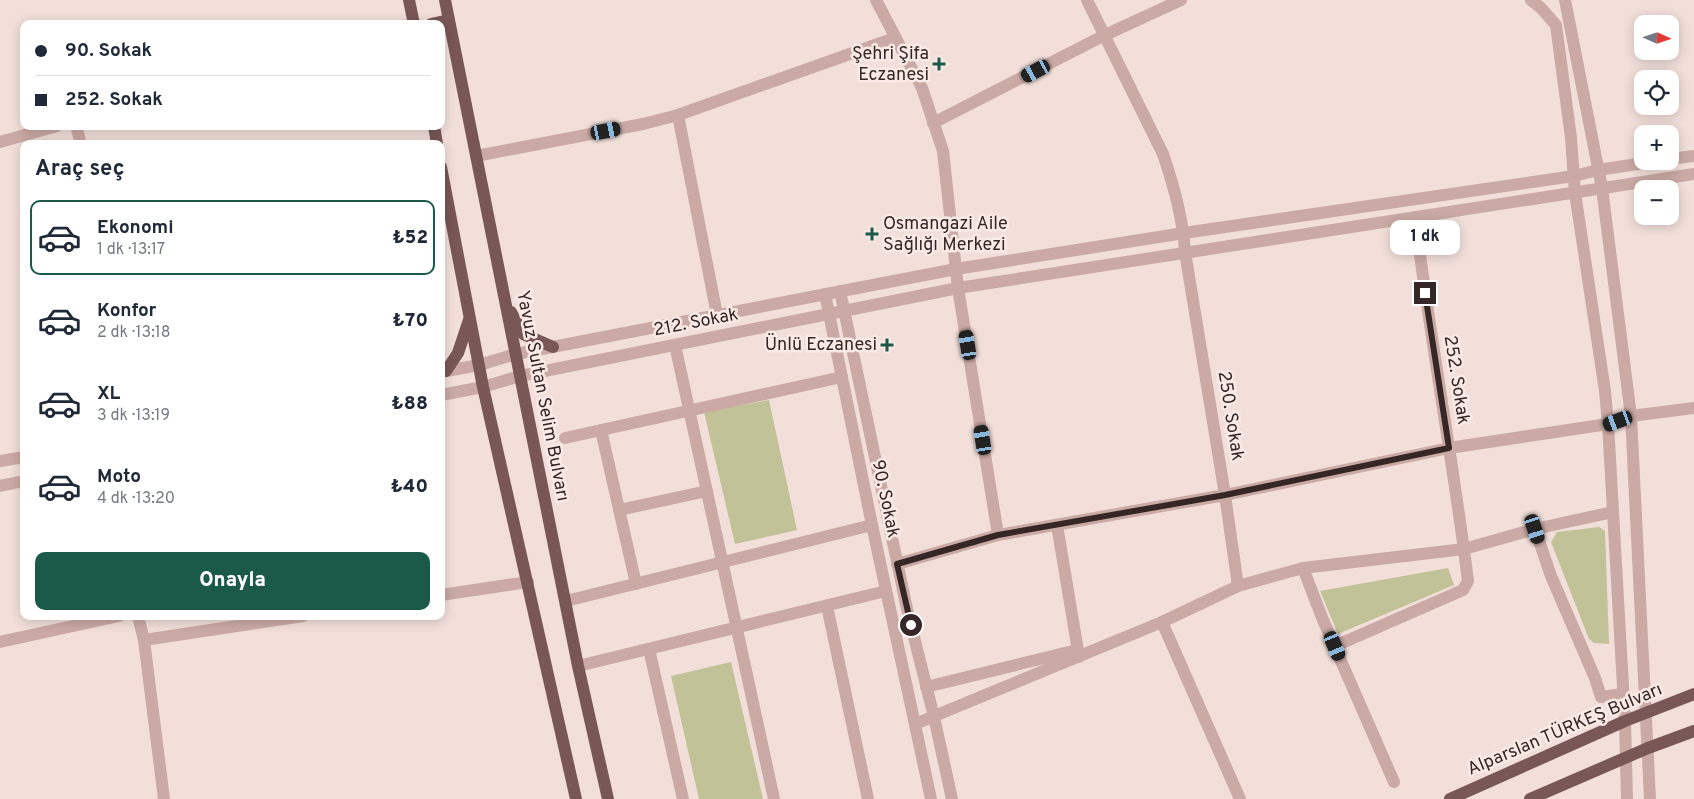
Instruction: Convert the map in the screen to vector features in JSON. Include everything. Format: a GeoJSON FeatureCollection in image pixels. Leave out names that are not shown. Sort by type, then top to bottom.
{"type":"FeatureCollection","features":[{"type":"Feature","properties":{"kind":"main road"},"geometry":{"type":"LineString","coordinates":[[410,0],[413,20]]}},
{"type":"Feature","properties":{"kind":"main road","name":"Yavuz Sultan Selim Bulvarı"},"geometry":{"type":"LineString","coordinates":[[445,0],[578,666],[608,799]]}},
{"type":"Feature","properties":{"kind":"main road"},"geometry":{"type":"LineString","coordinates":[[445,21],[449,20]]}},
{"type":"Feature","properties":{"kind":"main road"},"geometry":{"type":"LineString","coordinates":[[445,188],[483,386],[576,799]]}},
{"type":"Feature","properties":{"kind":"main road"},"geometry":{"type":"LineString","coordinates":[[505,302],[524,334],[553,346]]}},
{"type":"Feature","properties":{"kind":"main road"},"geometry":{"type":"LineString","coordinates":[[445,369],[458,353],[470,318]]}},
{"type":"Feature","properties":{"kind":"main road","name":"Alparslan TÜRKEŞ Bulvarı"},"geometry":{"type":"LineString","coordinates":[[1450,799],[1625,721],[1694,694]]}},
{"type":"Feature","properties":{"kind":"main road"},"geometry":{"type":"LineString","coordinates":[[1530,799],[1648,748],[1694,731]]}},
{"type":"Feature","properties":{"kind":"street"},"geometry":{"type":"LineString","coordinates":[[876,0],[922,88],[942,151],[958,288],[998,535]]}},
{"type":"Feature","properties":{"kind":"street","name":"250. Sokak"},"geometry":{"type":"LineString","coordinates":[[1087,0],[1163,154],[1172,180],[1184,233],[1185,252],[1238,586]]}},
{"type":"Feature","properties":{"kind":"street"},"geometry":{"type":"LineString","coordinates":[[933,123],[1105,36],[1181,0]]}},
{"type":"Feature","properties":{"kind":"street"},"geometry":{"type":"LineString","coordinates":[[1532,0],[1542,8],[1556,26],[1571,138],[1576,193],[1608,424],[1624,694],[1627,799]]}},
{"type":"Feature","properties":{"kind":"street"},"geometry":{"type":"LineString","coordinates":[[1565,0],[1602,188],[1631,416],[1650,799]]}},
{"type":"Feature","properties":{"kind":"street"},"geometry":{"type":"LineString","coordinates":[[476,156],[643,124],[678,115],[895,38]]}},
{"type":"Feature","properties":{"kind":"street"},"geometry":{"type":"LineString","coordinates":[[678,115],[717,314]]}},
{"type":"Feature","properties":{"kind":"street"},"geometry":{"type":"LineString","coordinates":[[0,142],[43,130]]}},
{"type":"Feature","properties":{"kind":"street"},"geometry":{"type":"LineString","coordinates":[[1679,158],[1694,156]]}},
{"type":"Feature","properties":{"kind":"street"},"geometry":{"type":"LineString","coordinates":[[445,372],[553,346],[956,270],[1184,233],[1574,176],[1634,165]]}},
{"type":"Feature","properties":{"kind":"street","name":"212. Sokak"},"geometry":{"type":"LineString","coordinates":[[445,394],[520,376],[958,288],[1694,174]]}},
{"type":"Feature","properties":{"kind":"street","name":"252. Sokak"},"geometry":{"type":"LineString","coordinates":[[1335,646],[1463,590],[1468,581],[1415,217]]}},
{"type":"Feature","properties":{"kind":"street","name":"90. Sokak"},"geometry":{"type":"LineString","coordinates":[[840,291],[897,564],[934,717],[949,798]]}},
{"type":"Feature","properties":{"kind":"street","name":"90. Sokak"},"geometry":{"type":"LineString","coordinates":[[824,294],[931,799]]}},
{"type":"Feature","properties":{"kind":"street"},"geometry":{"type":"LineString","coordinates":[[675,345],[774,799]]}},
{"type":"Feature","properties":{"kind":"street"},"geometry":{"type":"LineString","coordinates":[[565,438],[842,377]]}},
{"type":"Feature","properties":{"kind":"street"},"geometry":{"type":"LineString","coordinates":[[897,564],[998,535],[1225,495],[1449,448],[1608,424],[1631,416],[1694,408]]}},
{"type":"Feature","properties":{"kind":"street"},"geometry":{"type":"LineString","coordinates":[[601,430],[636,584]]}},
{"type":"Feature","properties":{"kind":"street"},"geometry":{"type":"LineString","coordinates":[[0,462],[20,458]]}},
{"type":"Feature","properties":{"kind":"street"},"geometry":{"type":"LineString","coordinates":[[0,486],[20,482]]}},
{"type":"Feature","properties":{"kind":"street"},"geometry":{"type":"LineString","coordinates":[[619,510],[707,491]]}},
{"type":"Feature","properties":{"kind":"street"},"geometry":{"type":"LineString","coordinates":[[915,724],[1078,653],[1162,622],[1238,586],[1304,568],[1464,549],[1535,529],[1613,512]]}},
{"type":"Feature","properties":{"kind":"street"},"geometry":{"type":"LineString","coordinates":[[566,601],[872,524]]}},
{"type":"Feature","properties":{"kind":"street"},"geometry":{"type":"LineString","coordinates":[[1057,525],[1078,653]]}},
{"type":"Feature","properties":{"kind":"street"},"geometry":{"type":"LineString","coordinates":[[1535,529],[1551,576],[1595,678],[1601,697],[1624,694]]}},
{"type":"Feature","properties":{"kind":"street"},"geometry":{"type":"LineString","coordinates":[[1304,568],[1323,620],[1394,782]]}},
{"type":"Feature","properties":{"kind":"street"},"geometry":{"type":"LineString","coordinates":[[445,594],[528,582]]}},
{"type":"Feature","properties":{"kind":"street"},"geometry":{"type":"LineString","coordinates":[[578,666],[886,591]]}},
{"type":"Feature","properties":{"kind":"street"},"geometry":{"type":"LineString","coordinates":[[827,606],[868,799]]}},
{"type":"Feature","properties":{"kind":"street"},"geometry":{"type":"LineString","coordinates":[[0,642],[101,620]]}},
{"type":"Feature","properties":{"kind":"street"},"geometry":{"type":"LineString","coordinates":[[139,620],[144,640],[164,799]]}},
{"type":"Feature","properties":{"kind":"street"},"geometry":{"type":"LineString","coordinates":[[144,640],[277,620]]}},
{"type":"Feature","properties":{"kind":"street"},"geometry":{"type":"LineString","coordinates":[[1162,622],[1240,799]]}},
{"type":"Feature","properties":{"kind":"street"},"geometry":{"type":"LineString","coordinates":[[649,649],[683,799]]}},
{"type":"Feature","properties":{"kind":"street"},"geometry":{"type":"LineString","coordinates":[[926,687],[1078,653]]}},
{"type":"Feature","properties":{"kind":"green space"},"geometry":{"type":"Polygon","coordinates":[[[769,400],[797,530],[735,544],[704,412],[769,400]]]}},
{"type":"Feature","properties":{"kind":"green space"},"geometry":{"type":"Polygon","coordinates":[[[1599,527],[1605,531],[1609,644],[1594,643],[1589,639],[1551,542],[1557,532],[1599,527]]]}},
{"type":"Feature","properties":{"kind":"green space"},"geometry":{"type":"Polygon","coordinates":[[[1448,568],[1454,585],[1338,634],[1320,591],[1448,568]]]}},
{"type":"Feature","properties":{"kind":"green space"},"geometry":{"type":"Polygon","coordinates":[[[731,662],[763,799],[699,799],[671,676],[731,662]]]}},
{"type":"Feature","properties":{"kind":"place","name":"Şehri Şifa Eczanesi"},"geometry":{"type":"Point","coordinates":[939,64]}},
{"type":"Feature","properties":{"kind":"place","name":"Osmangazi Aile Sağlığı Merkezi"},"geometry":{"type":"Point","coordinates":[872,234]}},
{"type":"Feature","properties":{"kind":"place","name":"Ünlü Eczanesi"},"geometry":{"type":"Point","coordinates":[887,345]}},
{"type":"Feature","properties":{"kind":"route"},"geometry":{"type":"LineString","coordinates":[[911,625],[897,564],[998,535],[1225,495],[1449,448],[1425,293]]}}]}
